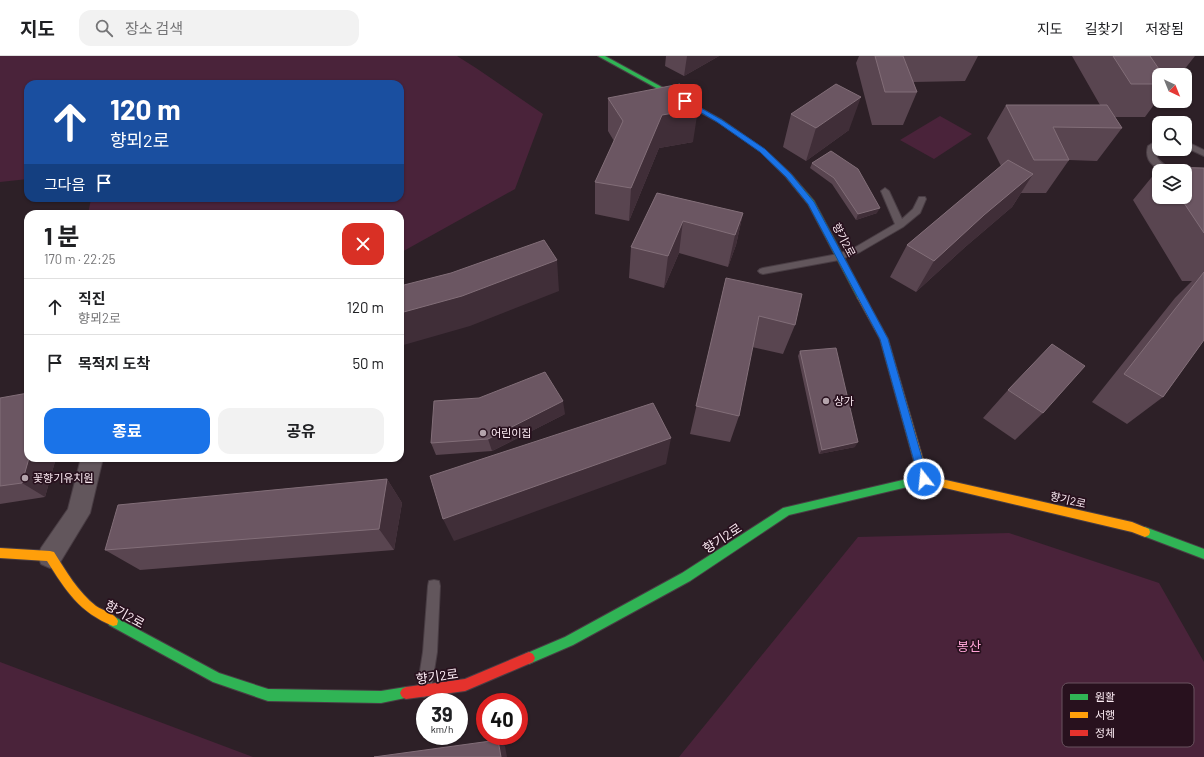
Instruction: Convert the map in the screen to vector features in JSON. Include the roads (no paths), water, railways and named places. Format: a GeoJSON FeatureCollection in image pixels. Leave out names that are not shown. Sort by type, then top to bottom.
{"type":"FeatureCollection","features":[{"type":"Feature","properties":{"kind":"street","name":"향기2로"},"geometry":{"type":"LineString","coordinates":[[601,56],[720,121],[763,150],[788,175],[811,203],[884,339],[924,479]]}},
{"type":"Feature","properties":{"kind":"street"},"geometry":{"type":"LineString","coordinates":[[0,553],[50,556],[78,513],[91,462]]}},
{"type":"Feature","properties":{"kind":"street","name":"향기2로"},"geometry":{"type":"LineString","coordinates":[[50,556],[70,587],[92,610],[217,678],[268,694],[374,697],[465,685],[569,641],[686,577],[787,511],[924,479],[1132,527],[1204,554]]}},
{"type":"Feature","properties":{"kind":"lane"},"geometry":{"type":"LineString","coordinates":[[1152,146],[1150,156],[1158,164]]}},
{"type":"Feature","properties":{"kind":"lane"},"geometry":{"type":"LineString","coordinates":[[1192,147],[1204,153]]}},
{"type":"Feature","properties":{"kind":"lane"},"geometry":{"type":"LineString","coordinates":[[885,191],[900,225]]}},
{"type":"Feature","properties":{"kind":"lane"},"geometry":{"type":"LineString","coordinates":[[763,271],[839,257],[857,250],[900,225],[917,211],[922,199]]}},
{"type":"Feature","properties":{"kind":"lane"},"geometry":{"type":"LineString","coordinates":[[424,691],[430,652],[434,586]]}},
{"type":"Feature","properties":{"kind":"place","name":"상가"},"geometry":{"type":"Point","coordinates":[826,401]}},
{"type":"Feature","properties":{"kind":"place","name":"어린이집"},"geometry":{"type":"Point","coordinates":[483,433]}},
{"type":"Feature","properties":{"kind":"place","name":"꽃향기유치원"},"geometry":{"type":"Point","coordinates":[25,478]}},
{"type":"Feature","properties":{"kind":"park label","name":"봉산"},"geometry":{"type":"Point","coordinates":[969,646]}}]}
